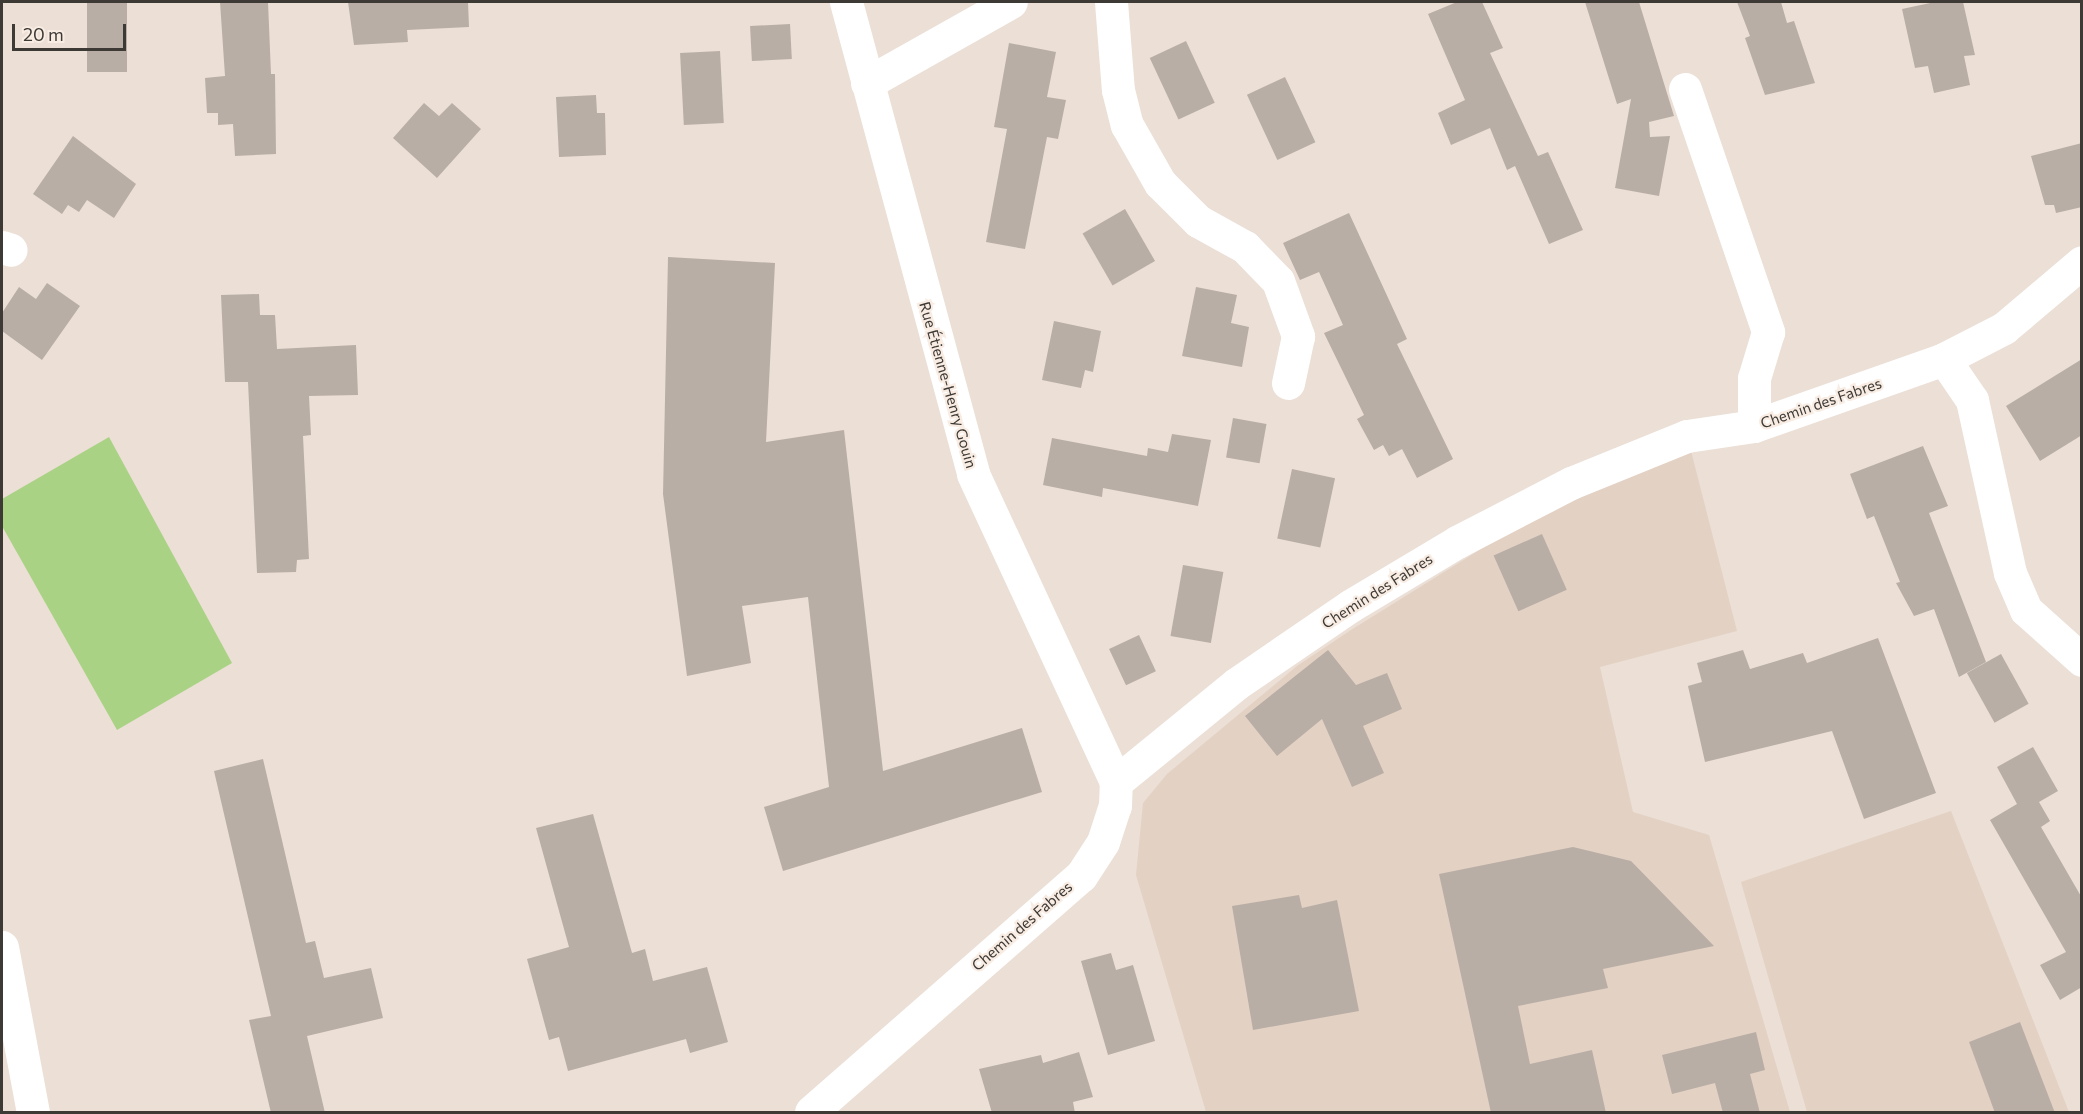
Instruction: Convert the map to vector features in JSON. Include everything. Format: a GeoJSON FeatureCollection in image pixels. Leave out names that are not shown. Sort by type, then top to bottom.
{"type":"FeatureCollection","features":[{"type":"Feature","properties":{"kind":"street","name":"Rue Étienne-Henry Gouin"},"geometry":{"type":"LineString","coordinates":[[846,2],[973,474],[1116,782]]}},
{"type":"Feature","properties":{"kind":"street"},"geometry":{"type":"LineString","coordinates":[[867,82],[1011,2]]}},
{"type":"Feature","properties":{"kind":"street"},"geometry":{"type":"LineString","coordinates":[[1111,2],[1118,90],[1127,125],[1160,183],[1198,221],[1245,247],[1278,281],[1298,336],[1288,383]]}},
{"type":"Feature","properties":{"kind":"street"},"geometry":{"type":"LineString","coordinates":[[1685,89],[1768,332],[1754,378],[1754,426]]}},
{"type":"Feature","properties":{"kind":"street","name":"Chemin des Fabres"},"geometry":{"type":"LineString","coordinates":[[811,1113],[1081,876],[1103,842],[1115,806],[1116,782],[1236,684],[1350,606],[1457,542],[1571,483],[1688,436],[1754,426],[1944,359],[2004,328],[2082,262]]}},
{"type":"Feature","properties":{"kind":"street"},"geometry":{"type":"LineString","coordinates":[[1944,359],[1972,400],[2010,573],[2026,610],[2082,660]]}},
{"type":"Feature","properties":{"kind":"street"},"geometry":{"type":"LineString","coordinates":[[2,947],[33,1113]]}},
{"type":"Feature","properties":{"kind":"shaded area"},"geometry":{"type":"Polygon","coordinates":[[[1689,443],[1737,631],[1600,667],[1633,812],[1709,835],[1790,1112],[1206,1112],[1136,875],[1143,803],[1167,774],[1297,666],[1351,630],[1582,486],[1689,443]]]}},
{"type":"Feature","properties":{"kind":"shaded area"},"geometry":{"type":"Polygon","coordinates":[[[1951,811],[2069,1112],[1807,1112],[1741,882],[1951,811]]]}},
{"type":"Feature","properties":{"kind":"green space"},"geometry":{"type":"Polygon","coordinates":[[[109,437],[232,663],[117,730],[2,526],[2,499],[109,437]]]}},
{"type":"Feature","properties":{"kind":"building"},"geometry":{"type":"Polygon","coordinates":[[[87,2],[127,2],[127,72],[87,72],[87,2]]]}},
{"type":"Feature","properties":{"kind":"building"},"geometry":{"type":"Polygon","coordinates":[[[220,2],[268,2],[271,74],[275,74],[276,154],[235,156],[233,124],[218,125],[218,113],[207,113],[205,78],[225,76],[220,2]]]}},
{"type":"Feature","properties":{"kind":"building"},"geometry":{"type":"Polygon","coordinates":[[[348,2],[468,2],[469,27],[407,30],[408,42],[354,45],[348,2]]]}},
{"type":"Feature","properties":{"kind":"building"},"geometry":{"type":"Polygon","coordinates":[[[1457,2],[1482,2],[1503,48],[1490,53],[1538,156],[1548,152],[1583,230],[1549,244],[1515,166],[1507,170],[1490,128],[1451,145],[1438,113],[1465,100],[1428,14],[1457,2]]]}},
{"type":"Feature","properties":{"kind":"building"},"geometry":{"type":"Polygon","coordinates":[[[1585,2],[1639,2],[1674,116],[1649,122],[1650,137],[1670,136],[1659,196],[1615,188],[1631,99],[1617,104],[1585,2]]]}},
{"type":"Feature","properties":{"kind":"building"},"geometry":{"type":"Polygon","coordinates":[[[1737,2],[1781,2],[1787,23],[1794,21],[1815,83],[1765,95],[1745,38],[1750,36],[1737,2]]]}},
{"type":"Feature","properties":{"kind":"building"},"geometry":{"type":"Polygon","coordinates":[[[1935,2],[1963,2],[1975,55],[1964,56],[1970,85],[1934,93],[1928,66],[1915,68],[1902,9],[1935,2]]]}},
{"type":"Feature","properties":{"kind":"building"},"geometry":{"type":"Polygon","coordinates":[[[790,24],[792,59],[752,61],[750,26],[790,24]]]}},
{"type":"Feature","properties":{"kind":"building"},"geometry":{"type":"Polygon","coordinates":[[[1186,41],[1215,103],[1178,120],[1150,58],[1186,41]]]}},
{"type":"Feature","properties":{"kind":"building"},"geometry":{"type":"Polygon","coordinates":[[[1009,43],[1056,52],[1047,97],[1066,100],[1058,139],[1047,137],[1025,249],[986,242],[1007,129],[994,127],[1009,43]]]}},
{"type":"Feature","properties":{"kind":"building"},"geometry":{"type":"Polygon","coordinates":[[[720,51],[724,123],[684,125],[680,53],[720,51]]]}},
{"type":"Feature","properties":{"kind":"building"},"geometry":{"type":"Polygon","coordinates":[[[1285,77],[1315,142],[1277,160],[1247,95],[1285,77]]]}},
{"type":"Feature","properties":{"kind":"building"},"geometry":{"type":"Polygon","coordinates":[[[596,95],[597,113],[605,113],[606,155],[559,157],[556,97],[596,95]]]}},
{"type":"Feature","properties":{"kind":"building"},"geometry":{"type":"Polygon","coordinates":[[[424,103],[439,116],[452,103],[481,129],[437,178],[393,138],[424,103]]]}},
{"type":"Feature","properties":{"kind":"building"},"geometry":{"type":"Polygon","coordinates":[[[73,136],[136,184],[114,218],[87,200],[79,212],[68,205],[62,214],[33,194],[73,136]]]}},
{"type":"Feature","properties":{"kind":"building"},"geometry":{"type":"Polygon","coordinates":[[[2082,143],[2082,207],[2056,213],[2054,205],[2045,205],[2031,156],[2082,143]]]}},
{"type":"Feature","properties":{"kind":"building"},"geometry":{"type":"Polygon","coordinates":[[[1125,209],[1155,261],[1113,285],[1083,234],[1125,209]]]}},
{"type":"Feature","properties":{"kind":"building"},"geometry":{"type":"Polygon","coordinates":[[[1349,213],[1407,339],[1397,344],[1453,459],[1417,478],[1402,449],[1389,456],[1383,445],[1374,450],[1357,419],[1364,415],[1324,333],[1343,325],[1319,272],[1300,280],[1283,243],[1349,213]]]}},
{"type":"Feature","properties":{"kind":"building"},"geometry":{"type":"Polygon","coordinates":[[[668,257],[775,263],[766,442],[844,430],[883,771],[1022,728],[1042,792],[783,871],[764,807],[829,787],[808,597],[742,606],[751,663],[687,676],[663,494],[668,257]]]}},
{"type":"Feature","properties":{"kind":"building"},"geometry":{"type":"Polygon","coordinates":[[[47,283],[80,306],[42,360],[2,331],[2,313],[19,287],[36,299],[47,283]]]}},
{"type":"Feature","properties":{"kind":"building"},"geometry":{"type":"Polygon","coordinates":[[[1196,287],[1237,295],[1231,323],[1249,327],[1242,367],[1182,356],[1196,287]]]}},
{"type":"Feature","properties":{"kind":"building"},"geometry":{"type":"Polygon","coordinates":[[[259,294],[260,315],[275,315],[277,349],[356,345],[358,395],[309,396],[311,435],[303,436],[309,559],[297,560],[296,572],[257,573],[248,382],[225,382],[221,295],[259,294]]]}},
{"type":"Feature","properties":{"kind":"building"},"geometry":{"type":"Polygon","coordinates":[[[1054,321],[1101,331],[1093,372],[1085,370],[1081,388],[1042,380],[1054,321]]]}},
{"type":"Feature","properties":{"kind":"building"},"geometry":{"type":"Polygon","coordinates":[[[2082,359],[2082,435],[2040,461],[2006,406],[2082,359]]]}},
{"type":"Feature","properties":{"kind":"building"},"geometry":{"type":"Polygon","coordinates":[[[1233,418],[1266,424],[1260,463],[1226,457],[1233,418]]]}},
{"type":"Feature","properties":{"kind":"building"},"geometry":{"type":"Polygon","coordinates":[[[1172,434],[1211,440],[1198,506],[1103,488],[1102,497],[1043,485],[1052,438],[1147,456],[1148,448],[1168,452],[1172,434]]]}},
{"type":"Feature","properties":{"kind":"building"},"geometry":{"type":"Polygon","coordinates":[[[1923,446],[1948,506],[1929,513],[1986,662],[1959,677],[1934,609],[1914,616],[1896,583],[1900,582],[1874,516],[1867,519],[1850,474],[1923,446]]]}},
{"type":"Feature","properties":{"kind":"building"},"geometry":{"type":"Polygon","coordinates":[[[1292,469],[1335,478],[1320,548],[1277,538],[1292,469]]]}},
{"type":"Feature","properties":{"kind":"building"},"geometry":{"type":"Polygon","coordinates":[[[1542,534],[1567,590],[1518,611],[1494,556],[1542,534]]]}},
{"type":"Feature","properties":{"kind":"building"},"geometry":{"type":"Polygon","coordinates":[[[1183,565],[1223,572],[1211,643],[1170,636],[1183,565]]]}},
{"type":"Feature","properties":{"kind":"building"},"geometry":{"type":"Polygon","coordinates":[[[1139,635],[1156,671],[1126,685],[1109,649],[1139,635]]]}},
{"type":"Feature","properties":{"kind":"building"},"geometry":{"type":"Polygon","coordinates":[[[1878,638],[1936,793],[1864,819],[1832,731],[1705,762],[1688,686],[1702,682],[1697,663],[1743,650],[1750,669],[1803,653],[1807,663],[1878,638]]]}},
{"type":"Feature","properties":{"kind":"building"},"geometry":{"type":"Polygon","coordinates":[[[1328,650],[1356,685],[1387,673],[1402,709],[1363,726],[1384,773],[1352,787],[1322,719],[1277,756],[1245,716],[1328,650]]]}},
{"type":"Feature","properties":{"kind":"building"},"geometry":{"type":"Polygon","coordinates":[[[2001,654],[2029,704],[1995,723],[1967,673],[2001,654]]]}},
{"type":"Feature","properties":{"kind":"building"},"geometry":{"type":"Polygon","coordinates":[[[2033,747],[2058,791],[2039,802],[2050,821],[2041,827],[2082,898],[2082,987],[2060,1000],[2040,965],[2066,952],[1990,820],[2017,804],[1997,767],[2033,747]]]}},
{"type":"Feature","properties":{"kind":"building"},"geometry":{"type":"Polygon","coordinates":[[[263,759],[306,943],[315,941],[324,978],[371,968],[383,1018],[307,1036],[325,1113],[271,1113],[249,1020],[271,1016],[214,771],[263,759]]]}},
{"type":"Feature","properties":{"kind":"building"},"geometry":{"type":"Polygon","coordinates":[[[593,814],[632,953],[645,949],[653,981],[707,967],[728,1042],[690,1053],[686,1039],[568,1071],[559,1037],[549,1040],[527,959],[569,947],[536,828],[593,814]]]}},
{"type":"Feature","properties":{"kind":"building"},"geometry":{"type":"Polygon","coordinates":[[[1573,847],[1631,861],[1714,946],[1603,969],[1608,988],[1518,1006],[1530,1064],[1592,1050],[1606,1113],[1491,1113],[1439,874],[1573,847]]]}},
{"type":"Feature","properties":{"kind":"building"},"geometry":{"type":"Polygon","coordinates":[[[1299,895],[1302,908],[1337,900],[1359,1011],[1253,1030],[1232,906],[1299,895]]]}},
{"type":"Feature","properties":{"kind":"building"},"geometry":{"type":"Polygon","coordinates":[[[1111,953],[1116,970],[1133,965],[1155,1041],[1108,1055],[1081,961],[1111,953]]]}},
{"type":"Feature","properties":{"kind":"building"},"geometry":{"type":"Polygon","coordinates":[[[2020,1022],[2055,1113],[1995,1113],[1969,1042],[2020,1022]]]}},
{"type":"Feature","properties":{"kind":"building"},"geometry":{"type":"Polygon","coordinates":[[[1756,1032],[1765,1070],[1750,1074],[1760,1113],[1723,1113],[1715,1083],[1672,1094],[1662,1055],[1756,1032]]]}},
{"type":"Feature","properties":{"kind":"building"},"geometry":{"type":"Polygon","coordinates":[[[1079,1052],[1093,1097],[1073,1102],[1075,1113],[992,1113],[979,1069],[1041,1055],[1043,1063],[1079,1052]]]}}]}
